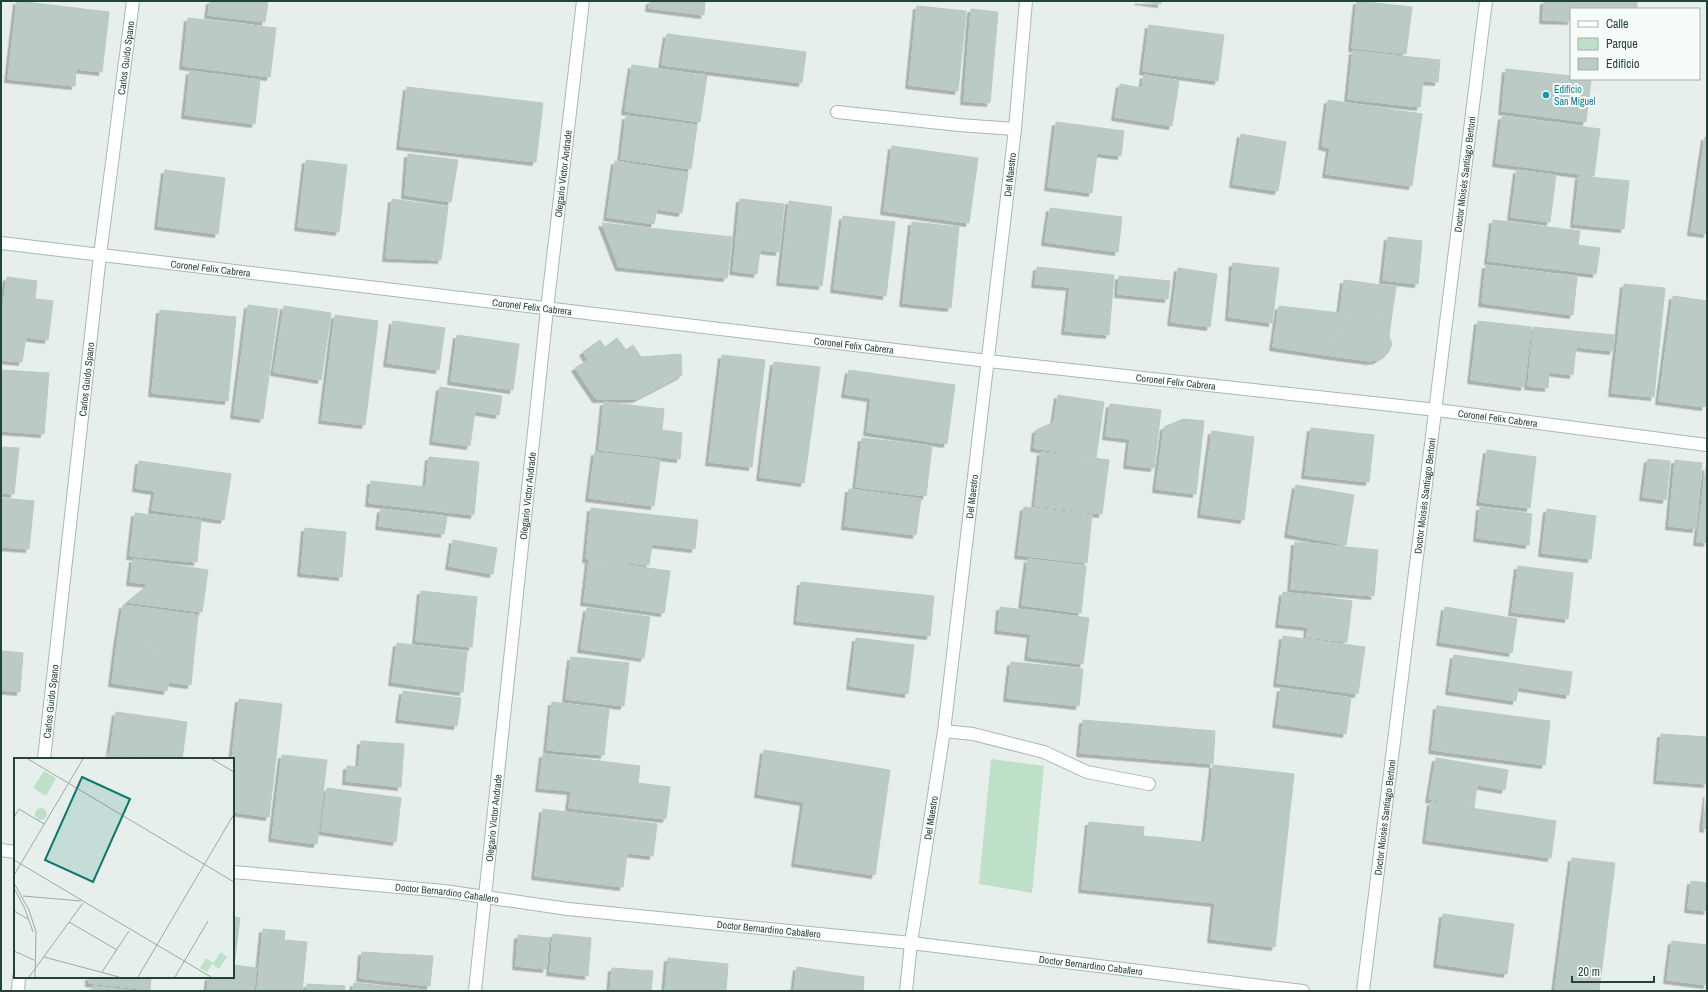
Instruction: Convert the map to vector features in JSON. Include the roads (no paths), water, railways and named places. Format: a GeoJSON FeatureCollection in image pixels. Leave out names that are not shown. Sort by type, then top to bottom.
{"type":"FeatureCollection","features":[{"type":"Feature","properties":{"kind":"street","name":"Carlos Guido Spano"},"geometry":{"type":"LineString","coordinates":[[44,758],[100,255],[133,1]]}},
{"type":"Feature","properties":{"kind":"street","name":"Olegario Victor Andrade"},"geometry":{"type":"LineString","coordinates":[[475,991],[547,309],[583,1]]}},
{"type":"Feature","properties":{"kind":"street","name":"Del Maestro"},"geometry":{"type":"LineString","coordinates":[[906,991],[944,731],[1015,129],[1026,1]]}},
{"type":"Feature","properties":{"kind":"street","name":"Doctor Moisés Santiago Bertoni"},"geometry":{"type":"LineString","coordinates":[[1363,991],[1486,1]]}},
{"type":"Feature","properties":{"kind":"street"},"geometry":{"type":"LineString","coordinates":[[837,112],[959,125],[1015,129]]}},
{"type":"Feature","properties":{"kind":"street","name":"Coronel Felix Cabrera"},"geometry":{"type":"LineString","coordinates":[[1,243],[988,361],[1436,410],[1707,445]]}},
{"type":"Feature","properties":{"kind":"street"},"geometry":{"type":"LineString","coordinates":[[944,731],[973,734],[1044,752],[1087,772],[1149,784]]}},
{"type":"Feature","properties":{"kind":"street"},"geometry":{"type":"LineString","coordinates":[[1,850],[14,852]]}},
{"type":"Feature","properties":{"kind":"street","name":"Doctor Bernardino Caballero"},"geometry":{"type":"LineString","coordinates":[[234,872],[377,884],[486,897],[568,909],[912,943],[1303,991]]}},
{"type":"Feature","properties":{"kind":"street"},"geometry":{"type":"LineString","coordinates":[[18,991],[19,978]]}},
{"type":"Feature","properties":{"kind":"place","name":"Edificio San Miguel"},"geometry":{"type":"Point","coordinates":[1546,95]}}]}
